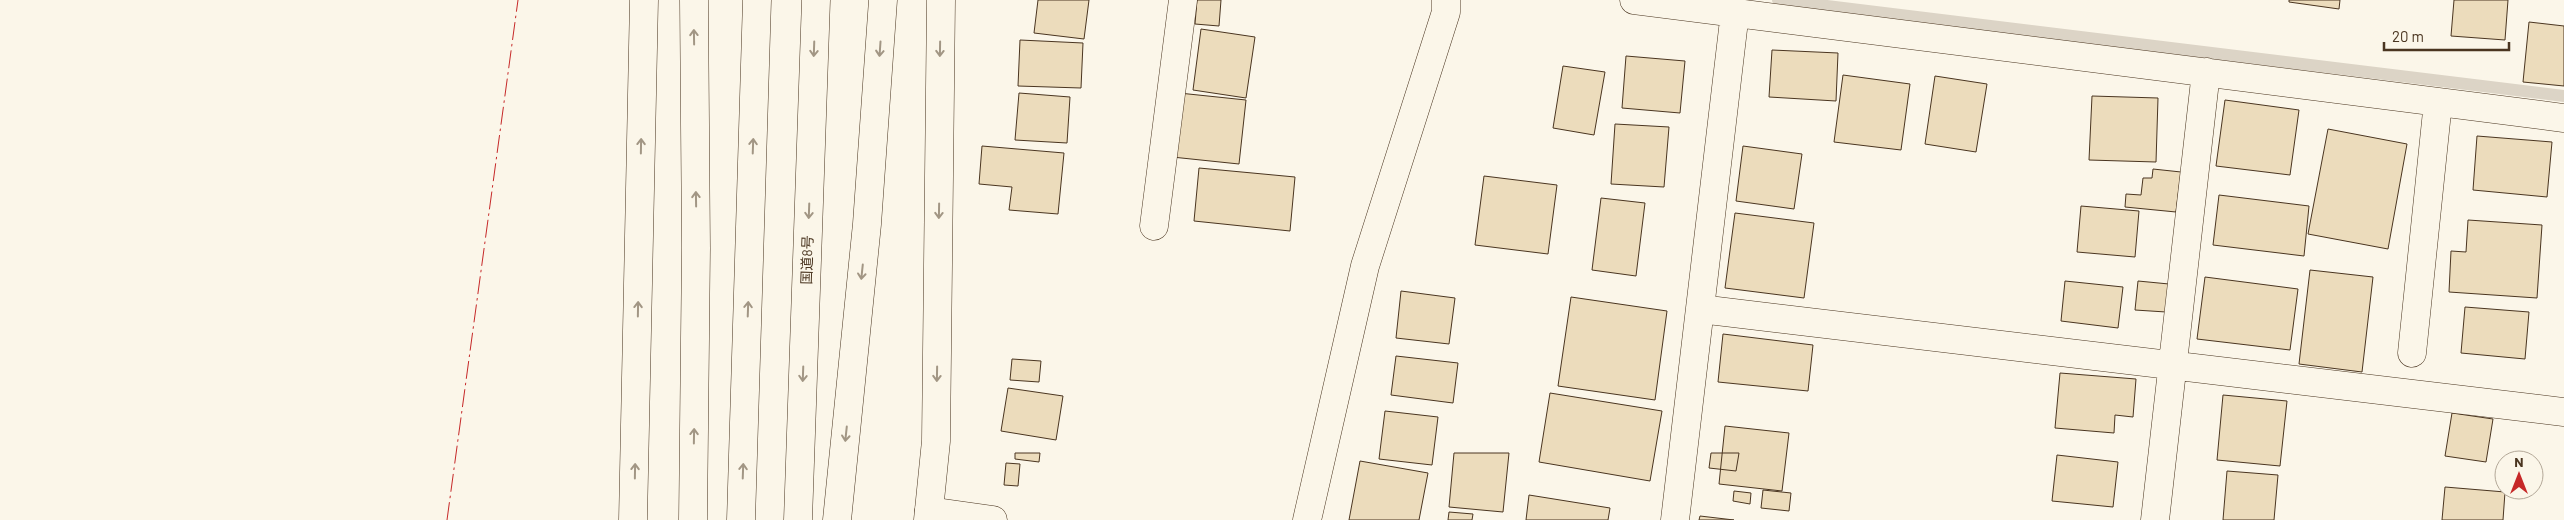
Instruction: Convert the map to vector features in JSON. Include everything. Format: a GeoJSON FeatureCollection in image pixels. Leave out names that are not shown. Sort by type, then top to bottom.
{"type":"FeatureCollection","features":[{"type":"Feature","properties":{"kind":"main road"},"geometry":{"type":"LineString","coordinates":[[634,520],[644,0]]}},
{"type":"Feature","properties":{"kind":"main road"},"geometry":{"type":"LineString","coordinates":[[694,0],[696,248],[694,520]]}},
{"type":"Feature","properties":{"kind":"main road"},"geometry":{"type":"LineString","coordinates":[[741,520],[757,0]]}},
{"type":"Feature","properties":{"kind":"main road","name":"国道8号"},"geometry":{"type":"LineString","coordinates":[[798,520],[816,0]]}},
{"type":"Feature","properties":{"kind":"main road"},"geometry":{"type":"LineString","coordinates":[[837,520],[867,224],[883,0]]}},
{"type":"Feature","properties":{"kind":"main road"},"geometry":{"type":"LineString","coordinates":[[941,0],[936,441],[929,516],[993,520]]}},
{"type":"Feature","properties":{"kind":"main road"},"geometry":{"type":"LineString","coordinates":[[1154,226],[1183,0]]}},
{"type":"Feature","properties":{"kind":"main road"},"geometry":{"type":"LineString","coordinates":[[1307,520],[1364,266],[1446,12],[1446,0]]}},
{"type":"Feature","properties":{"kind":"main road"},"geometry":{"type":"LineString","coordinates":[[1634,0],[2564,118]]}},
{"type":"Feature","properties":{"kind":"main road"},"geometry":{"type":"LineString","coordinates":[[1675,520],[1735,12]]}},
{"type":"Feature","properties":{"kind":"main road"},"geometry":{"type":"LineString","coordinates":[[2154,520],[2206,72]]}},
{"type":"Feature","properties":{"kind":"main road"},"geometry":{"type":"LineString","coordinates":[[2412,353],[2438,102]]}},
{"type":"Feature","properties":{"kind":"main road"},"geometry":{"type":"LineString","coordinates":[[1700,309],[2564,412]]}},
{"type":"Feature","properties":{"kind":"building"},"geometry":{"type":"Polygon","coordinates":[[[1038,0],[1089,0],[1084,39],[1034,33],[1038,0]]]}},
{"type":"Feature","properties":{"kind":"building"},"geometry":{"type":"Polygon","coordinates":[[[1197,0],[1221,0],[1219,26],[1195,24],[1197,0]]]}},
{"type":"Feature","properties":{"kind":"building"},"geometry":{"type":"Polygon","coordinates":[[[2289,0],[2340,0],[2339,9],[2289,2],[2289,0]]]}},
{"type":"Feature","properties":{"kind":"building"},"geometry":{"type":"Polygon","coordinates":[[[2454,0],[2508,0],[2505,40],[2451,36],[2454,0]]]}},
{"type":"Feature","properties":{"kind":"building"},"geometry":{"type":"Polygon","coordinates":[[[2529,22],[2564,26],[2564,86],[2523,82],[2529,22]]]}},
{"type":"Feature","properties":{"kind":"building"},"geometry":{"type":"Polygon","coordinates":[[[1201,29],[1255,37],[1246,98],[1193,90],[1201,29]]]}},
{"type":"Feature","properties":{"kind":"building"},"geometry":{"type":"Polygon","coordinates":[[[1020,40],[1083,43],[1081,88],[1018,86],[1020,40]]]}},
{"type":"Feature","properties":{"kind":"building"},"geometry":{"type":"Polygon","coordinates":[[[1772,50],[1838,53],[1836,101],[1769,97],[1772,50]]]}},
{"type":"Feature","properties":{"kind":"building"},"geometry":{"type":"Polygon","coordinates":[[[1626,56],[1685,61],[1680,113],[1622,108],[1626,56]]]}},
{"type":"Feature","properties":{"kind":"building"},"geometry":{"type":"Polygon","coordinates":[[[1563,66],[1605,72],[1594,135],[1553,128],[1563,66]]]}},
{"type":"Feature","properties":{"kind":"building"},"geometry":{"type":"Polygon","coordinates":[[[1843,75],[1910,84],[1901,150],[1834,142],[1843,75]]]}},
{"type":"Feature","properties":{"kind":"building"},"geometry":{"type":"Polygon","coordinates":[[[1935,76],[1987,84],[1976,152],[1925,144],[1935,76]]]}},
{"type":"Feature","properties":{"kind":"building"},"geometry":{"type":"Polygon","coordinates":[[[1019,93],[1070,97],[1067,143],[1015,140],[1019,93]]]}},
{"type":"Feature","properties":{"kind":"building"},"geometry":{"type":"Polygon","coordinates":[[[1179,93],[1246,100],[1239,164],[1172,157],[1179,93]]]}},
{"type":"Feature","properties":{"kind":"building"},"geometry":{"type":"Polygon","coordinates":[[[2092,96],[2158,98],[2156,162],[2089,160],[2092,96]]]}},
{"type":"Feature","properties":{"kind":"building"},"geometry":{"type":"Polygon","coordinates":[[[2225,100],[2299,110],[2290,175],[2216,166],[2225,100]]]}},
{"type":"Feature","properties":{"kind":"building"},"geometry":{"type":"Polygon","coordinates":[[[1615,124],[1669,127],[1664,187],[1611,184],[1615,124]]]}},
{"type":"Feature","properties":{"kind":"building"},"geometry":{"type":"Polygon","coordinates":[[[2328,129],[2407,144],[2388,249],[2308,234],[2328,129]]]}},
{"type":"Feature","properties":{"kind":"building"},"geometry":{"type":"Polygon","coordinates":[[[2477,136],[2552,142],[2547,197],[2473,190],[2477,136]]]}},
{"type":"Feature","properties":{"kind":"building"},"geometry":{"type":"Polygon","coordinates":[[[982,146],[1064,153],[1058,214],[1009,210],[1012,187],[979,184],[982,146]]]}},
{"type":"Feature","properties":{"kind":"building"},"geometry":{"type":"Polygon","coordinates":[[[1743,146],[1802,154],[1794,209],[1736,201],[1743,146]]]}},
{"type":"Feature","properties":{"kind":"building"},"geometry":{"type":"Polygon","coordinates":[[[1199,168],[1295,177],[1290,231],[1194,221],[1199,168]]]}},
{"type":"Feature","properties":{"kind":"building"},"geometry":{"type":"Polygon","coordinates":[[[2153,169],[2181,172],[2176,212],[2125,207],[2126,194],[2141,195],[2143,178],[2152,178],[2153,169]]]}},
{"type":"Feature","properties":{"kind":"building"},"geometry":{"type":"Polygon","coordinates":[[[1484,176],[1557,185],[1548,254],[1475,245],[1484,176]]]}},
{"type":"Feature","properties":{"kind":"building"},"geometry":{"type":"Polygon","coordinates":[[[2219,195],[2309,206],[2304,256],[2213,245],[2219,195]]]}},
{"type":"Feature","properties":{"kind":"building"},"geometry":{"type":"Polygon","coordinates":[[[1601,198],[1645,203],[1636,276],[1592,270],[1601,198]]]}},
{"type":"Feature","properties":{"kind":"building"},"geometry":{"type":"Polygon","coordinates":[[[2081,206],[2139,211],[2135,257],[2077,252],[2081,206]]]}},
{"type":"Feature","properties":{"kind":"building"},"geometry":{"type":"Polygon","coordinates":[[[1735,213],[1814,223],[1804,298],[1725,288],[1735,213]]]}},
{"type":"Feature","properties":{"kind":"building"},"geometry":{"type":"Polygon","coordinates":[[[2468,220],[2542,225],[2537,298],[2449,292],[2451,251],[2466,252],[2468,220]]]}},
{"type":"Feature","properties":{"kind":"building"},"geometry":{"type":"Polygon","coordinates":[[[2310,270],[2373,277],[2362,372],[2299,364],[2310,270]]]}},
{"type":"Feature","properties":{"kind":"building"},"geometry":{"type":"Polygon","coordinates":[[[2205,277],[2298,289],[2290,350],[2197,339],[2205,277]]]}},
{"type":"Feature","properties":{"kind":"building"},"geometry":{"type":"Polygon","coordinates":[[[2065,281],[2123,287],[2118,328],[2061,321],[2065,281]]]}},
{"type":"Feature","properties":{"kind":"building"},"geometry":{"type":"Polygon","coordinates":[[[2138,281],[2169,284],[2166,312],[2135,310],[2138,281]]]}},
{"type":"Feature","properties":{"kind":"building"},"geometry":{"type":"Polygon","coordinates":[[[1401,291],[1455,298],[1449,344],[1396,338],[1401,291]]]}},
{"type":"Feature","properties":{"kind":"building"},"geometry":{"type":"Polygon","coordinates":[[[1571,297],[1667,311],[1655,400],[1558,386],[1571,297]]]}},
{"type":"Feature","properties":{"kind":"building"},"geometry":{"type":"Polygon","coordinates":[[[2465,307],[2529,312],[2525,359],[2461,353],[2465,307]]]}},
{"type":"Feature","properties":{"kind":"building"},"geometry":{"type":"Polygon","coordinates":[[[1723,334],[1813,345],[1808,391],[1718,382],[1723,334]]]}},
{"type":"Feature","properties":{"kind":"building"},"geometry":{"type":"Polygon","coordinates":[[[1396,356],[1458,363],[1453,403],[1391,395],[1396,356]]]}},
{"type":"Feature","properties":{"kind":"building"},"geometry":{"type":"Polygon","coordinates":[[[1012,359],[1041,361],[1039,382],[1010,380],[1012,359]]]}},
{"type":"Feature","properties":{"kind":"building"},"geometry":{"type":"Polygon","coordinates":[[[2060,373],[2136,379],[2133,417],[2115,415],[2114,433],[2055,428],[2060,373]]]}},
{"type":"Feature","properties":{"kind":"building"},"geometry":{"type":"Polygon","coordinates":[[[1008,388],[1063,396],[1056,440],[1001,431],[1008,388]]]}},
{"type":"Feature","properties":{"kind":"building"},"geometry":{"type":"Polygon","coordinates":[[[1550,393],[1662,411],[1650,481],[1539,462],[1550,393]]]}},
{"type":"Feature","properties":{"kind":"building"},"geometry":{"type":"Polygon","coordinates":[[[2223,395],[2287,401],[2280,466],[2217,460],[2223,395]]]}},
{"type":"Feature","properties":{"kind":"building"},"geometry":{"type":"Polygon","coordinates":[[[1385,411],[1438,417],[1432,465],[1379,459],[1385,411]]]}},
{"type":"Feature","properties":{"kind":"building"},"geometry":{"type":"Polygon","coordinates":[[[2452,413],[2493,419],[2486,462],[2445,456],[2452,413]]]}},
{"type":"Feature","properties":{"kind":"building"},"geometry":{"type":"Polygon","coordinates":[[[1725,426],[1789,433],[1782,491],[1719,484],[1725,426]]]}},
{"type":"Feature","properties":{"kind":"building"},"geometry":{"type":"Polygon","coordinates":[[[1015,453],[1040,453],[1039,462],[1015,459],[1015,453]]]}},
{"type":"Feature","properties":{"kind":"building"},"geometry":{"type":"Polygon","coordinates":[[[1454,453],[1509,453],[1503,512],[1449,507],[1454,453]]]}},
{"type":"Feature","properties":{"kind":"building"},"geometry":{"type":"Polygon","coordinates":[[[1711,453],[1739,453],[1736,471],[1709,468],[1711,453]]]}},
{"type":"Feature","properties":{"kind":"building"},"geometry":{"type":"Polygon","coordinates":[[[2057,455],[2118,462],[2113,507],[2052,501],[2057,455]]]}},
{"type":"Feature","properties":{"kind":"building"},"geometry":{"type":"Polygon","coordinates":[[[1360,461],[1428,473],[1419,520],[1349,520],[1360,461]]]}},
{"type":"Feature","properties":{"kind":"building"},"geometry":{"type":"Polygon","coordinates":[[[1006,463],[1020,464],[1018,486],[1004,485],[1006,463]]]}},
{"type":"Feature","properties":{"kind":"building"},"geometry":{"type":"Polygon","coordinates":[[[2227,471],[2278,475],[2274,520],[2223,520],[2227,471]]]}},
{"type":"Feature","properties":{"kind":"building"},"geometry":{"type":"Polygon","coordinates":[[[2445,487],[2494,491],[2494,500],[2504,500],[2503,520],[2442,520],[2445,487]]]}},
{"type":"Feature","properties":{"kind":"building"},"geometry":{"type":"Polygon","coordinates":[[[1763,490],[1791,493],[1789,511],[1761,508],[1763,490]]]}},
{"type":"Feature","properties":{"kind":"building"},"geometry":{"type":"Polygon","coordinates":[[[1734,491],[1751,493],[1750,504],[1733,501],[1734,491]]]}},
{"type":"Feature","properties":{"kind":"building"},"geometry":{"type":"Polygon","coordinates":[[[1529,495],[1610,508],[1608,520],[1526,520],[1529,495]]]}},
{"type":"Feature","properties":{"kind":"building"},"geometry":{"type":"Polygon","coordinates":[[[1449,512],[1473,514],[1472,520],[1448,520],[1449,512]]]}},
{"type":"Feature","properties":{"kind":"building"},"geometry":{"type":"Polygon","coordinates":[[[1700,516],[1734,520],[1699,520],[1700,516]]]}},
{"type":"Feature","properties":{"kind":"waterway"},"geometry":{"type":"LineString","coordinates":[[1778,0],[2564,96]]}},
{"type":"Feature","properties":{"kind":"power"},"geometry":{"type":"LineString","coordinates":[[447,520],[518,0]]}}]}
